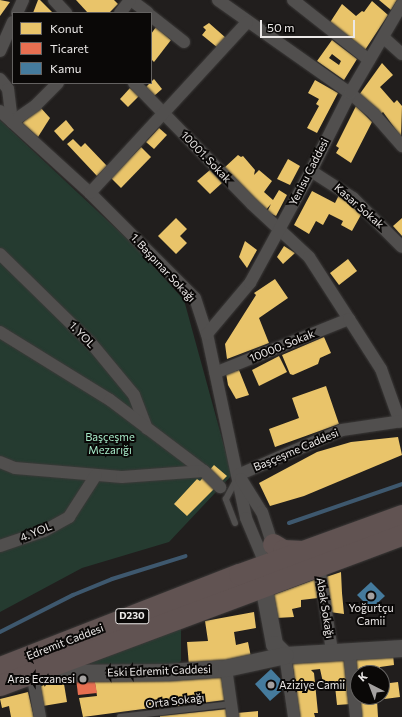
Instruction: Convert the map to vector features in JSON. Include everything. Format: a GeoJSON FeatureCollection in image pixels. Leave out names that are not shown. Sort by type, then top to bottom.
{"type":"FeatureCollection","features":[{"type":"Feature","properties":{"kind":"highway","name":"D230"},"geometry":{"type":"LineString","coordinates":[[312,558],[402,515]]}},
{"type":"Feature","properties":{"kind":"highway","name":"D230"},"geometry":{"type":"LineString","coordinates":[[270,565],[312,558],[402,535]]}},
{"type":"Feature","properties":{"kind":"highway"},"geometry":{"type":"LineString","coordinates":[[270,565],[290,552],[312,558]]}},
{"type":"Feature","properties":{"kind":"highway","name":"Edremit Caddesi"},"geometry":{"type":"LineString","coordinates":[[0,667],[239,574],[270,565]]}},
{"type":"Feature","properties":{"kind":"highway","name":"Edremit Caddesi"},"geometry":{"type":"LineString","coordinates":[[0,685],[32,673],[270,565]]}},
{"type":"Feature","properties":{"kind":"street"},"geometry":{"type":"LineString","coordinates":[[17,12],[23,0]]}},
{"type":"Feature","properties":{"kind":"street"},"geometry":{"type":"LineString","coordinates":[[54,0],[65,12]]}},
{"type":"Feature","properties":{"kind":"street"},"geometry":{"type":"LineString","coordinates":[[121,12],[131,0],[147,12]]}},
{"type":"Feature","properties":{"kind":"street"},"geometry":{"type":"LineString","coordinates":[[218,0],[247,22],[350,93],[374,114],[402,146]]}},
{"type":"Feature","properties":{"kind":"street"},"geometry":{"type":"LineString","coordinates":[[293,0],[369,60]]}},
{"type":"Feature","properties":{"kind":"street","name":"Yenisu Caddesi"},"geometry":{"type":"LineString","coordinates":[[207,334],[250,283],[311,171],[350,93],[384,38],[402,4]]}},
{"type":"Feature","properties":{"kind":"street"},"geometry":{"type":"LineString","coordinates":[[152,17],[184,42]]}},
{"type":"Feature","properties":{"kind":"street"},"geometry":{"type":"LineString","coordinates":[[90,193],[247,22]]}},
{"type":"Feature","properties":{"kind":"street"},"geometry":{"type":"LineString","coordinates":[[0,51],[12,24]]}},
{"type":"Feature","properties":{"kind":"street"},"geometry":{"type":"LineString","coordinates":[[384,38],[402,54]]}},
{"type":"Feature","properties":{"kind":"street"},"geometry":{"type":"LineString","coordinates":[[0,79],[8,89],[12,122],[36,105],[57,84]]}},
{"type":"Feature","properties":{"kind":"street","name":"10001. Sokak"},"geometry":{"type":"LineString","coordinates":[[135,84],[279,231]]}},
{"type":"Feature","properties":{"kind":"street","name":"1. Başpınar Sokağı"},"geometry":{"type":"LineString","coordinates":[[0,111],[90,193],[195,298],[207,334],[246,518],[270,565]]}},
{"type":"Feature","properties":{"kind":"street","name":"Kasar Sokak"},"geometry":{"type":"LineString","coordinates":[[311,171],[353,198],[402,247]]}},
{"type":"Feature","properties":{"kind":"street"},"geometry":{"type":"LineString","coordinates":[[279,231],[309,257],[381,369],[401,422]]}},
{"type":"Feature","properties":{"kind":"street","name":"1. YOL"},"geometry":{"type":"LineString","coordinates":[[0,254],[96,349],[134,395],[147,429]]}},
{"type":"Feature","properties":{"kind":"street","name":"10000. Sokak"},"geometry":{"type":"LineString","coordinates":[[215,373],[349,319]]}},
{"type":"Feature","properties":{"kind":"street"},"geometry":{"type":"LineString","coordinates":[[0,332],[110,400],[204,471],[220,487]]}},
{"type":"Feature","properties":{"kind":"street","name":"Başçeşme Caddesi"},"geometry":{"type":"LineString","coordinates":[[238,475],[342,430],[401,422]]}},
{"type":"Feature","properties":{"kind":"street"},"geometry":{"type":"LineString","coordinates":[[0,462],[15,468]]}},
{"type":"Feature","properties":{"kind":"street"},"geometry":{"type":"LineString","coordinates":[[0,468],[122,477],[204,471]]}},
{"type":"Feature","properties":{"kind":"street","name":"4. YOL"},"geometry":{"type":"LineString","coordinates":[[0,546],[44,531],[69,517],[96,475]]}},
{"type":"Feature","properties":{"kind":"street"},"geometry":{"type":"LineString","coordinates":[[238,475],[262,512],[270,565],[274,644],[285,655],[294,717]]}},
{"type":"Feature","properties":{"kind":"street","name":"Abak Sokağı"},"geometry":{"type":"LineString","coordinates":[[312,558],[332,651]]}},
{"type":"Feature","properties":{"kind":"street","name":"Eski Edremit Caddesi"},"geometry":{"type":"LineString","coordinates":[[32,673],[167,672],[226,668],[285,655],[402,648]]}},
{"type":"Feature","properties":{"kind":"street"},"geometry":{"type":"LineString","coordinates":[[349,650],[356,717]]}},
{"type":"Feature","properties":{"kind":"street"},"geometry":{"type":"LineString","coordinates":[[226,668],[233,717]]}},
{"type":"Feature","properties":{"kind":"street"},"geometry":{"type":"LineString","coordinates":[[32,673],[40,717]]}},
{"type":"Feature","properties":{"kind":"lane"},"geometry":{"type":"LineString","coordinates":[[235,523],[226,499],[238,475]]}},
{"type":"Feature","properties":{"kind":"lane","name":"Orta Sokağı"},"geometry":{"type":"LineString","coordinates":[[120,717],[232,704]]}},
{"type":"Feature","properties":{"kind":"green space","name":"Başçeşme Mezarığı"},"geometry":{"type":"Polygon","coordinates":[[[0,120],[138,249],[184,300],[232,475],[169,542],[82,568],[0,612],[0,120]]]}},
{"type":"Feature","properties":{"kind":"green space"},"geometry":{"type":"Polygon","coordinates":[[[177,628],[181,629],[181,661],[176,665],[91,664],[89,661],[177,628]]]}},
{"type":"Feature","properties":{"kind":"building: Konut"},"geometry":{"type":"Polygon","coordinates":[[[0,0],[10,2],[0,16],[0,0]]]}},
{"type":"Feature","properties":{"kind":"building: Konut"},"geometry":{"type":"Polygon","coordinates":[[[38,0],[40,0],[52,12],[33,12],[38,0]]]}},
{"type":"Feature","properties":{"kind":"building: Konut"},"geometry":{"type":"Polygon","coordinates":[[[76,0],[114,0],[118,4],[110,12],[87,12],[76,0]]]}},
{"type":"Feature","properties":{"kind":"building: Konut"},"geometry":{"type":"Polygon","coordinates":[[[379,0],[397,0],[391,10],[379,0]]]}},
{"type":"Feature","properties":{"kind":"building: Konut"},"geometry":{"type":"Polygon","coordinates":[[[372,1],[388,15],[365,50],[329,24],[342,4],[356,16],[362,11],[364,12],[372,1]]]}},
{"type":"Feature","properties":{"kind":"building: Konut"},"geometry":{"type":"Polygon","coordinates":[[[209,23],[226,38],[218,48],[202,35],[206,30],[203,27],[209,23]]]}},
{"type":"Feature","properties":{"kind":"building: Konut"},"geometry":{"type":"Polygon","coordinates":[[[156,27],[171,40],[154,62],[152,60],[152,33],[156,27]]]}},
{"type":"Feature","properties":{"kind":"building: Konut"},"geometry":{"type":"Polygon","coordinates":[[[332,40],[357,59],[344,80],[317,61],[332,40]],[[332,54],[329,58],[339,65],[341,61],[332,54]]]}},
{"type":"Feature","properties":{"kind":"building: Konut"},"geometry":{"type":"Polygon","coordinates":[[[382,63],[393,75],[380,87],[394,103],[397,100],[402,106],[401,137],[383,112],[380,115],[359,95],[382,63]]]}},
{"type":"Feature","properties":{"kind":"building: Konut"},"geometry":{"type":"Polygon","coordinates":[[[154,79],[162,89],[154,96],[146,87],[149,84],[152,84],[154,79]]]}},
{"type":"Feature","properties":{"kind":"building: Konut"},"geometry":{"type":"Polygon","coordinates":[[[315,80],[338,93],[317,133],[307,128],[319,106],[316,104],[319,99],[308,93],[315,80]]]}},
{"type":"Feature","properties":{"kind":"building: Konut"},"geometry":{"type":"Polygon","coordinates":[[[130,88],[139,96],[128,107],[120,99],[130,88]]]}},
{"type":"Feature","properties":{"kind":"building: Konut"},"geometry":{"type":"Polygon","coordinates":[[[356,106],[372,122],[351,163],[336,153],[339,148],[336,146],[356,106]]]}},
{"type":"Feature","properties":{"kind":"building: Konut"},"geometry":{"type":"Polygon","coordinates":[[[40,107],[50,118],[38,137],[22,123],[40,107]]]}},
{"type":"Feature","properties":{"kind":"building: Konut"},"geometry":{"type":"Polygon","coordinates":[[[66,120],[74,130],[63,141],[54,131],[66,120]]]}},
{"type":"Feature","properties":{"kind":"building: Konut"},"geometry":{"type":"Polygon","coordinates":[[[159,128],[167,135],[154,149],[146,142],[159,128]]]}},
{"type":"Feature","properties":{"kind":"building: Konut"},"geometry":{"type":"Polygon","coordinates":[[[73,139],[81,147],[85,143],[107,166],[97,176],[67,144],[73,139]]]}},
{"type":"Feature","properties":{"kind":"building: Konut"},"geometry":{"type":"Polygon","coordinates":[[[141,147],[151,157],[121,188],[111,178],[141,147]]]}},
{"type":"Feature","properties":{"kind":"building: Konut"},"geometry":{"type":"Polygon","coordinates":[[[238,155],[241,157],[243,156],[255,170],[254,175],[259,170],[272,181],[264,192],[273,200],[279,190],[287,195],[276,216],[267,212],[271,204],[264,212],[224,168],[238,155]]]}},
{"type":"Feature","properties":{"kind":"building: Konut"},"geometry":{"type":"Polygon","coordinates":[[[288,159],[300,166],[290,185],[277,179],[288,159]]]}},
{"type":"Feature","properties":{"kind":"building: Konut"},"geometry":{"type":"Polygon","coordinates":[[[210,170],[222,183],[210,194],[197,181],[210,170]]]}},
{"type":"Feature","properties":{"kind":"building: Konut"},"geometry":{"type":"Polygon","coordinates":[[[312,191],[335,203],[339,195],[353,203],[351,207],[362,213],[352,231],[341,225],[343,221],[329,214],[323,225],[316,221],[309,234],[294,225],[312,191]]]}},
{"type":"Feature","properties":{"kind":"building: Konut"},"geometry":{"type":"Polygon","coordinates":[[[176,218],[187,229],[180,236],[187,243],[176,254],[158,236],[176,218]]]}},
{"type":"Feature","properties":{"kind":"building: Konut"},"geometry":{"type":"Polygon","coordinates":[[[402,218],[402,236],[393,226],[402,218]]]}},
{"type":"Feature","properties":{"kind":"building: Konut"},"geometry":{"type":"Polygon","coordinates":[[[245,241],[257,250],[247,268],[239,257],[245,241]]]}},
{"type":"Feature","properties":{"kind":"building: Konut"},"geometry":{"type":"Polygon","coordinates":[[[284,246],[295,253],[283,264],[277,257],[284,246]]]}},
{"type":"Feature","properties":{"kind":"building: Konut"},"geometry":{"type":"Polygon","coordinates":[[[348,259],[357,271],[339,285],[330,273],[348,259]]]}},
{"type":"Feature","properties":{"kind":"building: Konut"},"geometry":{"type":"Polygon","coordinates":[[[275,279],[288,298],[259,318],[269,343],[227,359],[225,344],[256,295],[254,293],[275,279]]]}},
{"type":"Feature","properties":{"kind":"building: Konut"},"geometry":{"type":"Polygon","coordinates":[[[324,337],[331,353],[320,358],[318,364],[293,375],[290,374],[282,355],[324,337]]]}},
{"type":"Feature","properties":{"kind":"building: Konut"},"geometry":{"type":"Polygon","coordinates":[[[279,356],[287,372],[259,386],[252,370],[279,356]]]}},
{"type":"Feature","properties":{"kind":"building: Konut"},"geometry":{"type":"Polygon","coordinates":[[[239,370],[249,395],[236,399],[228,385],[226,373],[239,370]]]}},
{"type":"Feature","properties":{"kind":"building: Konut"},"geometry":{"type":"Polygon","coordinates":[[[326,386],[339,424],[275,447],[269,429],[299,418],[292,398],[326,386]]]}},
{"type":"Feature","properties":{"kind":"building: Konut"},"geometry":{"type":"Polygon","coordinates":[[[398,437],[402,455],[304,496],[270,506],[259,483],[317,452],[351,442],[398,437]]]}},
{"type":"Feature","properties":{"kind":"building: Konut"},"geometry":{"type":"Polygon","coordinates":[[[214,465],[227,476],[187,516],[174,504],[197,479],[200,481],[214,465]]]}},
{"type":"Feature","properties":{"kind":"building: Konut"},"geometry":{"type":"Polygon","coordinates":[[[341,572],[344,614],[330,612],[326,577],[341,572]]]}},
{"type":"Feature","properties":{"kind":"building: Konut"},"geometry":{"type":"Polygon","coordinates":[[[316,579],[318,598],[301,600],[301,607],[292,609],[294,617],[276,618],[270,596],[316,579]]]}},
{"type":"Feature","properties":{"kind":"building: Konut"},"geometry":{"type":"Polygon","coordinates":[[[254,612],[256,628],[234,632],[236,645],[248,642],[251,657],[189,666],[187,642],[208,641],[205,621],[254,612]]]}},
{"type":"Feature","properties":{"kind":"building: Konut"},"geometry":{"type":"Polygon","coordinates":[[[393,654],[394,665],[354,665],[353,655],[393,654]]]}},
{"type":"Feature","properties":{"kind":"building: Konut"},"geometry":{"type":"Polygon","coordinates":[[[346,655],[350,704],[337,705],[335,686],[324,687],[320,669],[311,670],[314,673],[318,713],[314,713],[315,717],[299,717],[292,660],[346,655]]]}},
{"type":"Feature","properties":{"kind":"building: Konut"},"geometry":{"type":"Polygon","coordinates":[[[222,672],[225,700],[178,706],[178,700],[165,701],[166,706],[83,717],[79,698],[97,696],[94,677],[222,672]]]}},
{"type":"Feature","properties":{"kind":"building: Konut"},"geometry":{"type":"Polygon","coordinates":[[[63,678],[67,702],[43,706],[39,687],[63,678]]]}},
{"type":"Feature","properties":{"kind":"building: Konut"},"geometry":{"type":"Polygon","coordinates":[[[398,682],[400,697],[390,698],[390,683],[398,682]]]}},
{"type":"Feature","properties":{"kind":"building: Konut"},"geometry":{"type":"Polygon","coordinates":[[[28,692],[34,717],[11,717],[9,706],[2,708],[0,699],[28,692]]]}},
{"type":"Feature","properties":{"kind":"building: Konut"},"geometry":{"type":"Polygon","coordinates":[[[359,705],[377,705],[378,717],[361,717],[359,705]]]}},
{"type":"Feature","properties":{"kind":"building: Konut"},"geometry":{"type":"Polygon","coordinates":[[[228,709],[229,717],[160,717],[160,716],[228,709]]]}},
{"type":"Feature","properties":{"kind":"building: Konut"},"geometry":{"type":"Polygon","coordinates":[[[258,711],[258,717],[238,717],[237,713],[258,711]]]}},
{"type":"Feature","properties":{"kind":"building: Ticaret"},"geometry":{"type":"Polygon","coordinates":[[[94,677],[97,693],[78,695],[76,678],[94,677]]]}},
{"type":"Feature","properties":{"kind":"building: Kamu","name":"Yoğurtçu Camii"},"geometry":{"type":"Polygon","coordinates":[[[371,582],[385,596],[371,609],[357,595],[371,582]]]}},
{"type":"Feature","properties":{"kind":"building: Kamu","name":"Aziziye Camii"},"geometry":{"type":"Polygon","coordinates":[[[271,669],[287,686],[270,701],[255,684],[271,669]]]}},
{"type":"Feature","properties":{"kind":"waterway"},"geometry":{"type":"LineString","coordinates":[[289,523],[402,484]]}},
{"type":"Feature","properties":{"kind":"waterway"},"geometry":{"type":"LineString","coordinates":[[0,632],[73,595],[112,579],[186,556]]}},
{"type":"Feature","properties":{"kind":"place","name":"Yoğurtçu Camii"},"geometry":{"type":"Point","coordinates":[371,596]}},
{"type":"Feature","properties":{"kind":"place","name":"Aras Eczanesi"},"geometry":{"type":"Point","coordinates":[83,679]}},
{"type":"Feature","properties":{"kind":"place","name":"Aziziye Camii"},"geometry":{"type":"Point","coordinates":[271,685]}}]}
